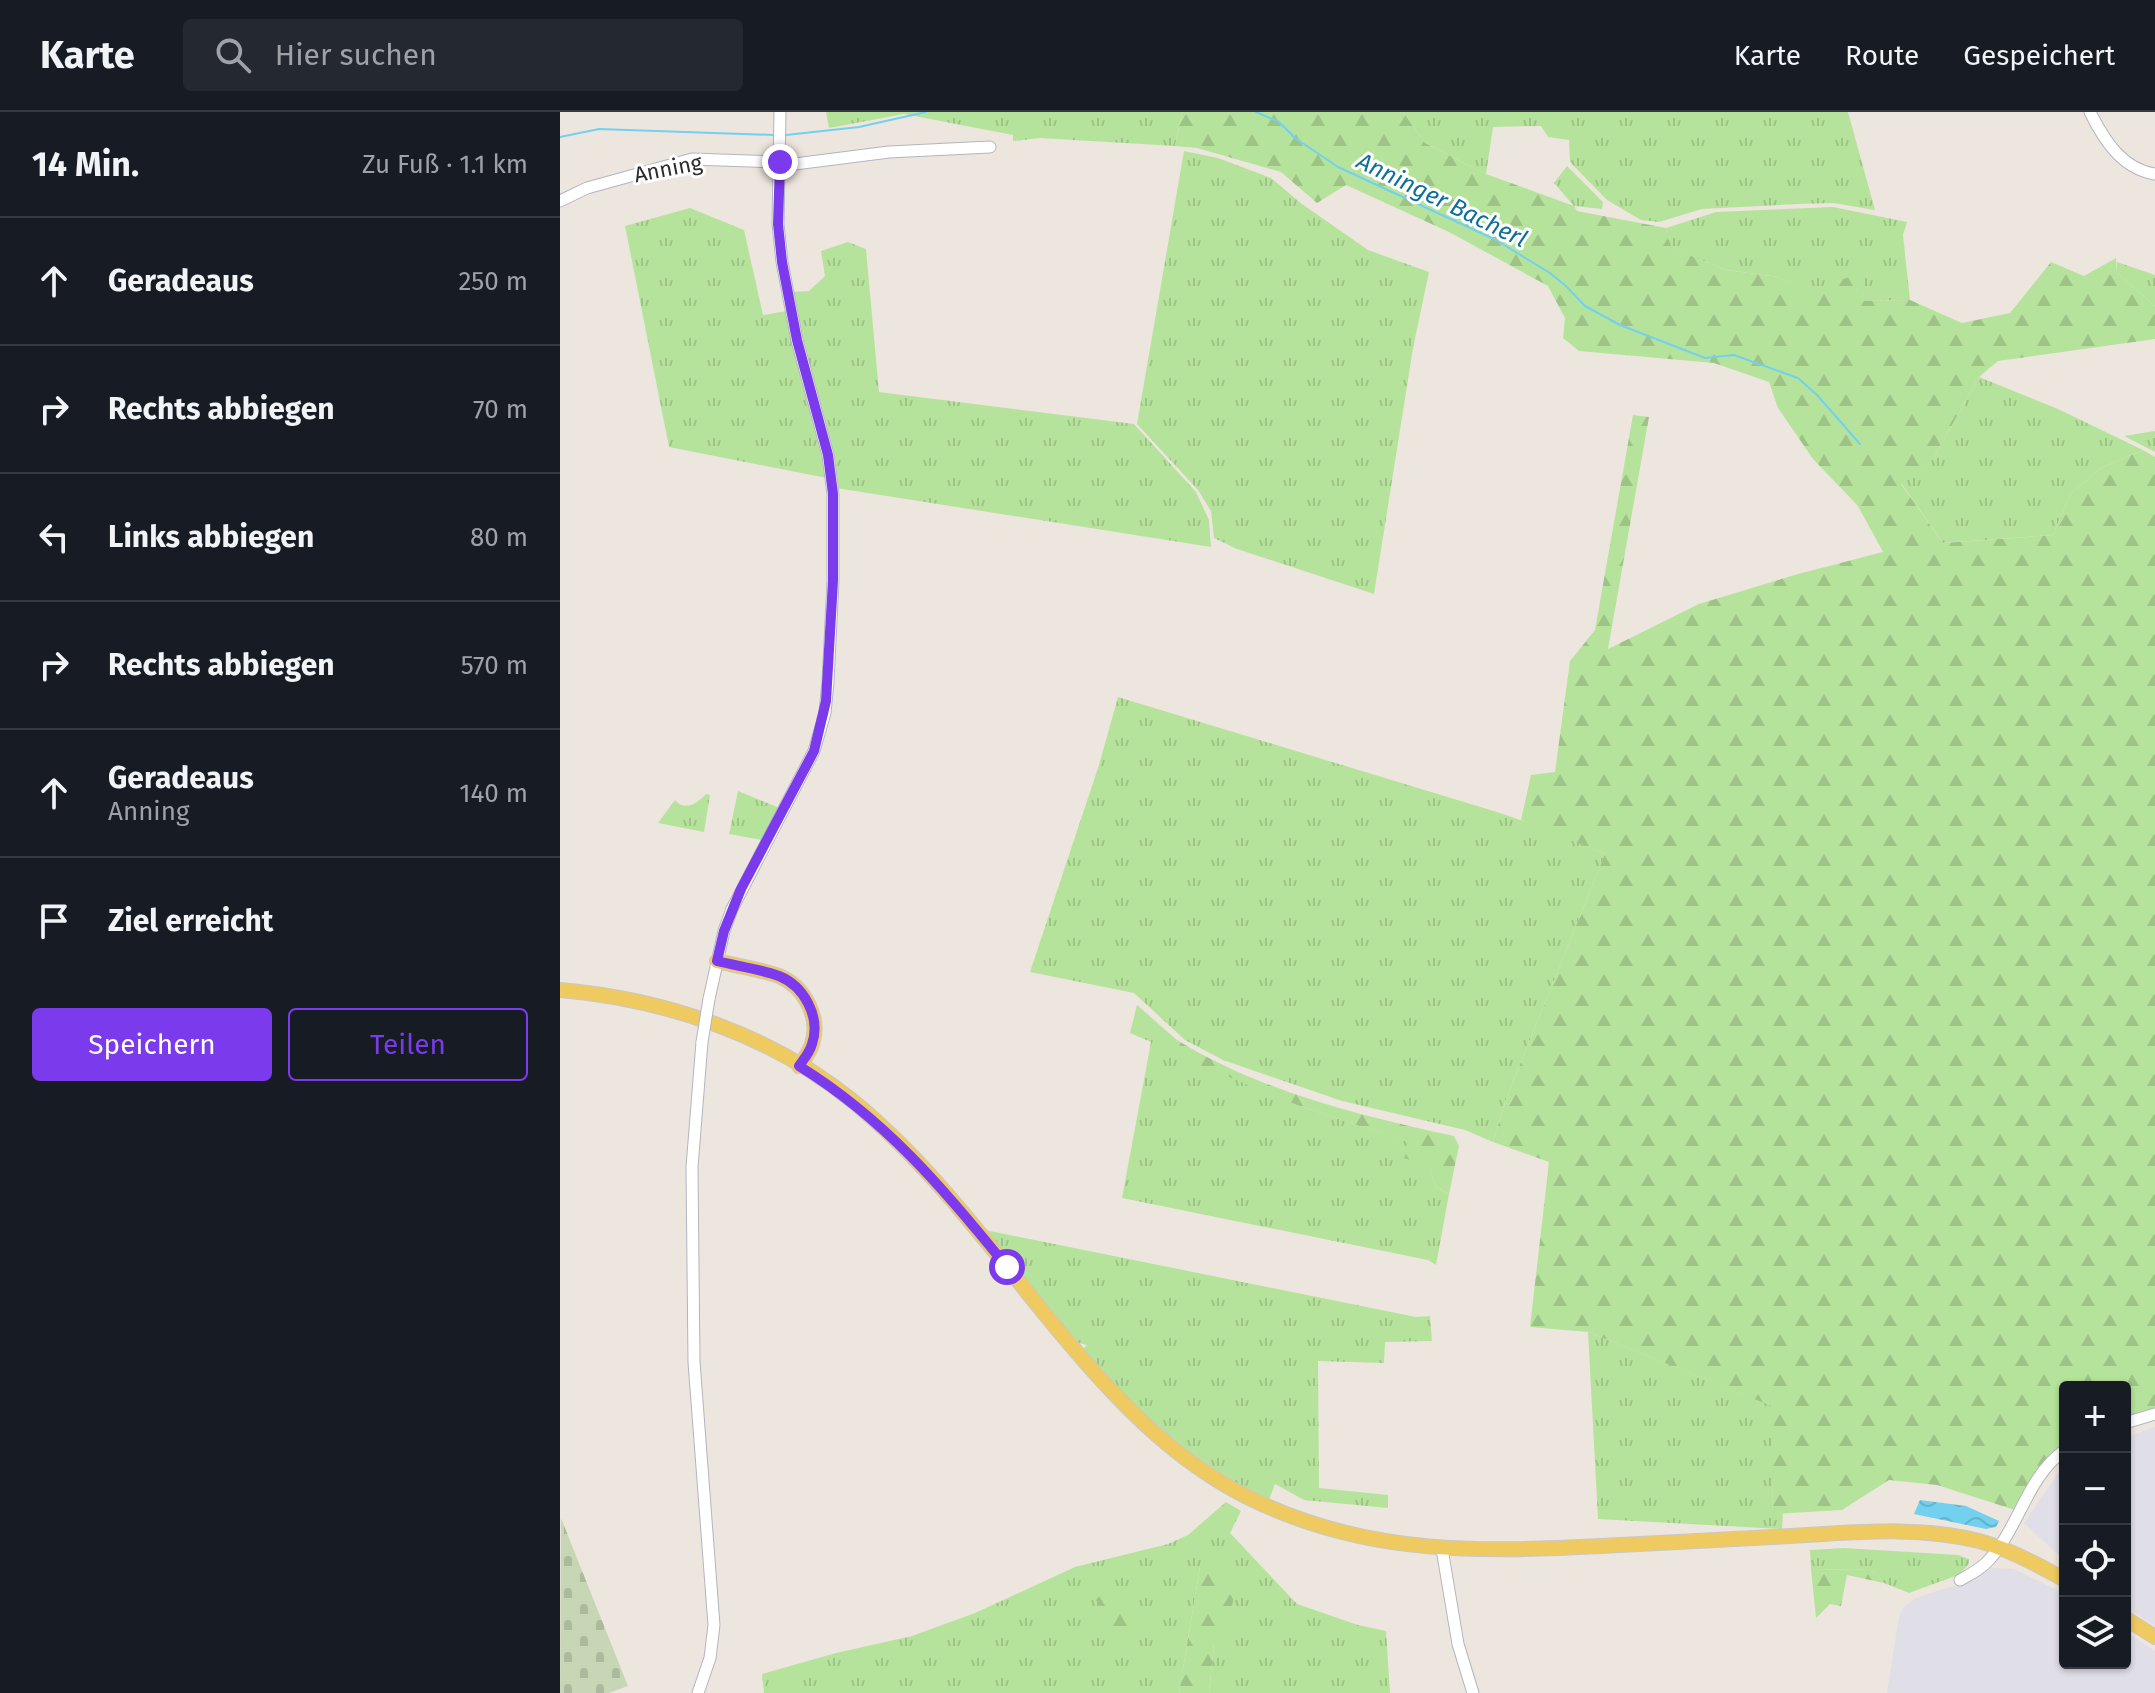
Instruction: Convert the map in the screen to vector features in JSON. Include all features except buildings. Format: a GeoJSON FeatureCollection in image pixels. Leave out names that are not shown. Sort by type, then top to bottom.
{"type":"FeatureCollection","features":[{"type":"Feature","properties":{"kind":"main road"},"geometry":{"type":"LineString","coordinates":[[717,961],[779,976],[801,992],[810,1006],[814,1032],[812,1046],[799,1066]]}},
{"type":"Feature","properties":{"kind":"main road"},"geometry":{"type":"LineString","coordinates":[[560,990],[611,996],[685,1013],[724,1027],[799,1066],[851,1100],[915,1159],[1115,1396],[1178,1452],[1260,1503],[1317,1526],[1391,1543],[1442,1549],[1566,1547],[1896,1531],[1952,1536],[1999,1548],[2059,1577]]}},
{"type":"Feature","properties":{"kind":"main road"},"geometry":{"type":"LineString","coordinates":[[2131,1622],[2155,1637]]}},
{"type":"Feature","properties":{"kind":"street"},"geometry":{"type":"LineString","coordinates":[[700,1689],[710,1658],[714,1625],[694,1362],[693,1157],[702,1042],[724,931],[741,889],[814,751],[826,701],[833,581],[833,494],[824,439],[793,324],[778,224],[780,112]]}},
{"type":"Feature","properties":{"kind":"street"},"geometry":{"type":"LineString","coordinates":[[2090,112],[2117,153],[2138,170],[2155,174]]}},
{"type":"Feature","properties":{"kind":"street","name":"Anning"},"geometry":{"type":"LineString","coordinates":[[560,201],[587,188],[692,159],[780,162],[787,165],[889,152],[990,147]]}},
{"type":"Feature","properties":{"kind":"street"},"geometry":{"type":"LineString","coordinates":[[2131,1421],[2155,1414]]}},
{"type":"Feature","properties":{"kind":"street"},"geometry":{"type":"LineString","coordinates":[[1960,1580],[1985,1564],[1999,1548],[2045,1468],[2062,1453]]}},
{"type":"Feature","properties":{"kind":"street"},"geometry":{"type":"LineString","coordinates":[[1442,1549],[1458,1644],[1473,1693]]}},
{"type":"Feature","properties":{"kind":"shaded area"},"geometry":{"type":"Polygon","coordinates":[[[2155,1427],[2155,1626],[2131,1610],[2131,1436],[2155,1427]]]}},
{"type":"Feature","properties":{"kind":"shaded area"},"geometry":{"type":"Polygon","coordinates":[[[2059,1472],[2059,1555],[2024,1523],[2059,1472]]]}},
{"type":"Feature","properties":{"kind":"shaded area"},"geometry":{"type":"Polygon","coordinates":[[[1991,1568],[2014,1569],[2059,1591],[2059,1669],[2131,1669],[2131,1635],[2155,1651],[2155,1693],[1887,1693],[1903,1608],[1916,1598],[1969,1581],[1991,1568]]]}},
{"type":"Feature","properties":{"kind":"green space"},"geometry":{"type":"Polygon","coordinates":[[[826,112],[1182,112],[1175,146],[1040,138],[1013,141],[1013,135],[904,114],[829,128],[826,112]]]}},
{"type":"Feature","properties":{"kind":"green space"},"geometry":{"type":"Polygon","coordinates":[[[1182,112],[1403,112],[1425,143],[1486,174],[1574,206],[1577,211],[1666,228],[1669,247],[1726,270],[1779,277],[1807,292],[1866,271],[1863,301],[1910,300],[1962,323],[2010,313],[2051,262],[2084,276],[2116,258],[2117,273],[2155,306],[2155,339],[1998,361],[1979,377],[1933,459],[1901,484],[1943,543],[2053,535],[2070,494],[2101,468],[2143,450],[2155,457],[2155,1414],[2131,1422],[2131,1381],[2059,1381],[2059,1455],[2015,1510],[1937,1485],[1889,1480],[1842,1510],[1772,1514],[1774,1407],[1588,1332],[1530,1327],[1549,1162],[1493,1142],[1506,1099],[1605,854],[1521,820],[1531,775],[1555,772],[1570,661],[1595,630],[1633,415],[1649,417],[1608,649],[1699,604],[1883,552],[1858,506],[1813,459],[1778,408],[1769,382],[1714,363],[1579,351],[1563,338],[1565,318],[1548,286],[1449,232],[1346,185],[1317,203],[1281,172],[1197,148],[1175,146],[1182,112]]]}},
{"type":"Feature","properties":{"kind":"green space"},"geometry":{"type":"Polygon","coordinates":[[[1403,112],[1848,112],[1875,210],[1833,203],[1798,204],[1702,209],[1659,222],[1641,220],[1607,200],[1570,162],[1569,140],[1548,137],[1541,126],[1493,127],[1486,174],[1425,143],[1403,112]]]}},
{"type":"Feature","properties":{"kind":"green space"},"geometry":{"type":"Polygon","coordinates":[[[1184,151],[1218,158],[1271,178],[1302,204],[1368,250],[1429,272],[1413,348],[1374,594],[1237,549],[1214,538],[1211,511],[1198,490],[1137,424],[1184,151]]]}},
{"type":"Feature","properties":{"kind":"green space"},"geometry":{"type":"Polygon","coordinates":[[[1567,166],[1603,202],[1602,209],[1574,206],[1554,183],[1567,166]]]}},
{"type":"Feature","properties":{"kind":"green space"},"geometry":{"type":"Polygon","coordinates":[[[1833,207],[1907,222],[1903,235],[1910,300],[1863,301],[1865,272],[1807,293],[1779,277],[1726,270],[1668,247],[1666,228],[1716,212],[1833,207]]]}},
{"type":"Feature","properties":{"kind":"green space"},"geometry":{"type":"Polygon","coordinates":[[[690,208],[744,230],[763,315],[787,311],[827,478],[669,447],[625,226],[690,208]]]}},
{"type":"Feature","properties":{"kind":"green space"},"geometry":{"type":"Polygon","coordinates":[[[848,242],[866,249],[879,392],[1134,424],[1196,492],[1209,520],[1211,547],[836,488],[790,292],[809,291],[825,276],[821,251],[848,242]]]}},
{"type":"Feature","properties":{"kind":"green space"},"geometry":{"type":"Polygon","coordinates":[[[2117,262],[2155,275],[2155,306],[2117,273],[2117,262]]]}},
{"type":"Feature","properties":{"kind":"green space"},"geometry":{"type":"Polygon","coordinates":[[[1979,377],[2058,409],[2143,450],[2101,468],[2070,494],[2053,535],[1943,543],[1901,483],[1933,459],[1979,377]]]}},
{"type":"Feature","properties":{"kind":"green space"},"geometry":{"type":"Polygon","coordinates":[[[2155,431],[2155,452],[2124,436],[2155,431]]]}},
{"type":"Feature","properties":{"kind":"green space"},"geometry":{"type":"Polygon","coordinates":[[[1118,697],[1497,812],[1605,854],[1506,1099],[1493,1142],[1465,1130],[1342,1101],[1223,1060],[1185,1040],[1134,993],[1030,972],[1099,765],[1118,697]]]}},
{"type":"Feature","properties":{"kind":"green space"},"geometry":{"type":"Polygon","coordinates":[[[738,791],[777,807],[779,811],[762,840],[729,834],[738,791]]]}},
{"type":"Feature","properties":{"kind":"green space"},"geometry":{"type":"Polygon","coordinates":[[[706,794],[710,795],[704,832],[658,823],[675,800],[687,806],[706,794]]]}},
{"type":"Feature","properties":{"kind":"green space"},"geometry":{"type":"Polygon","coordinates":[[[1137,1005],[1177,1040],[1172,1046],[1297,1105],[1408,1142],[1429,1166],[1436,1187],[1449,1194],[1436,1265],[1428,1260],[1122,1198],[1151,1042],[1130,1033],[1137,1005]]]}},
{"type":"Feature","properties":{"kind":"green space"},"geometry":{"type":"Polygon","coordinates":[[[1177,1040],[1276,1088],[1383,1120],[1454,1136],[1459,1146],[1449,1194],[1436,1187],[1429,1166],[1404,1158],[1407,1142],[1297,1105],[1193,1062],[1171,1046],[1177,1040]]]}},
{"type":"Feature","properties":{"kind":"green space"},"geometry":{"type":"Polygon","coordinates":[[[985,1230],[1416,1317],[1430,1316],[1432,1341],[1385,1342],[1384,1363],[1318,1361],[1319,1488],[1388,1495],[1388,1508],[1304,1500],[1275,1484],[1269,1500],[1228,1478],[1190,1452],[1100,1371],[1083,1349],[1087,1345],[1073,1338],[985,1230]]]}},
{"type":"Feature","properties":{"kind":"green space"},"geometry":{"type":"Polygon","coordinates":[[[1588,1332],[1775,1407],[1772,1513],[1783,1513],[1782,1529],[1598,1519],[1588,1332]]]}},
{"type":"Feature","properties":{"kind":"green space"},"geometry":{"type":"Polygon","coordinates":[[[1226,1502],[1241,1511],[1230,1533],[1297,1604],[1386,1631],[1390,1693],[1209,1693],[1214,1643],[1200,1567],[1179,1693],[764,1693],[762,1674],[912,1636],[975,1613],[1075,1567],[1168,1544],[1188,1535],[1226,1502]]]}},
{"type":"Feature","properties":{"kind":"green space"},"geometry":{"type":"Polygon","coordinates":[[[561,1518],[628,1686],[609,1693],[560,1693],[561,1518]]]}},
{"type":"Feature","properties":{"kind":"green space"},"geometry":{"type":"Polygon","coordinates":[[[1844,1548],[1958,1555],[1969,1559],[1969,1564],[1958,1575],[1909,1593],[1884,1583],[1872,1570],[1811,1569],[1810,1550],[1844,1548]]]}},
{"type":"Feature","properties":{"kind":"green space"},"geometry":{"type":"Polygon","coordinates":[[[1200,1567],[1237,1581],[1227,1631],[1214,1643],[1209,1693],[1179,1693],[1200,1567]]]}},
{"type":"Feature","properties":{"kind":"green space"},"geometry":{"type":"Polygon","coordinates":[[[1811,1569],[1872,1570],[1884,1583],[1847,1575],[1841,1606],[1830,1604],[1816,1618],[1811,1569]]]}},
{"type":"Feature","properties":{"kind":"green space"},"geometry":{"type":"Polygon","coordinates":[[[1105,1591],[1118,1594],[1134,1615],[1131,1628],[1123,1633],[1112,1631],[1112,1624],[1096,1600],[1105,1591]]]}},
{"type":"Feature","properties":{"kind":"water"},"geometry":{"type":"Polygon","coordinates":[[[1920,1500],[1966,1506],[1999,1521],[1996,1527],[1986,1529],[1914,1514],[1920,1500]]]}},
{"type":"Feature","properties":{"kind":"waterway","name":"Anninger Bacherl"},"geometry":{"type":"LineString","coordinates":[[786,135],[859,127],[926,112]]}},
{"type":"Feature","properties":{"kind":"waterway","name":"Anninger Bacherl"},"geometry":{"type":"LineString","coordinates":[[1256,112],[1279,122],[1295,138],[1338,167],[1496,240],[1550,273],[1585,306],[1620,325],[1705,358],[1734,355],[1798,378],[1860,444]]}},
{"type":"Feature","properties":{"kind":"waterway","name":"Anninger Bacherl"},"geometry":{"type":"LineString","coordinates":[[560,137],[599,129],[774,135]]}},
{"type":"Feature","properties":{"kind":"route"},"geometry":{"type":"LineString","coordinates":[[780,162],[778,224],[782,262],[802,362],[828,455],[833,494],[833,581],[826,701],[823,722],[808,767],[741,889],[724,931],[717,961],[779,976],[801,992],[810,1006],[814,1032],[812,1046],[799,1066],[851,1100],[880,1125],[915,1159],[1007,1267]]}}]}
